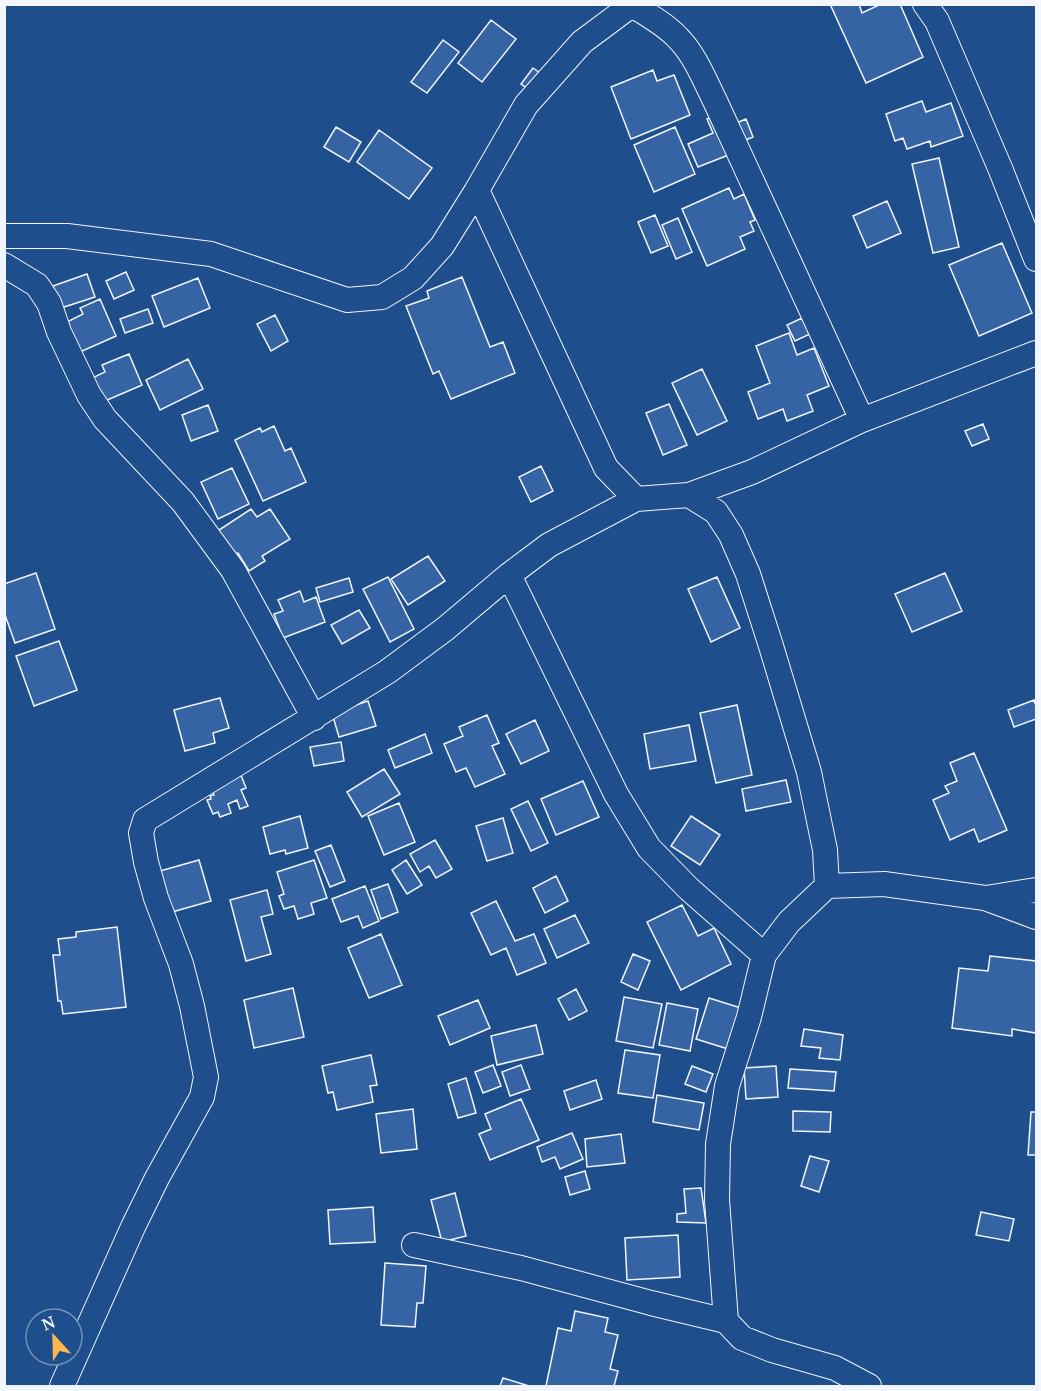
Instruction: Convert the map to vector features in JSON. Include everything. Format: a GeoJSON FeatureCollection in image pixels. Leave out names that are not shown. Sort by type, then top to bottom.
{"type":"FeatureCollection","features":[{"type":"Feature","properties":{"kind":"street"},"geometry":{"type":"LineString","coordinates":[[925,4],[937,21],[1000,168],[1036,260]]}},
{"type":"Feature","properties":{"kind":"street"},"geometry":{"type":"LineString","coordinates":[[4,236],[67,236],[211,254],[347,300],[382,297],[413,278],[442,246],[526,105],[582,42],[632,5],[664,25],[680,39],[694,60],[862,420]]}},
{"type":"Feature","properties":{"kind":"street"},"geometry":{"type":"LineString","coordinates":[[477,190],[606,468],[636,499]]}},
{"type":"Feature","properties":{"kind":"street"},"geometry":{"type":"LineString","coordinates":[[4,265],[37,285],[49,303],[59,332],[88,395],[105,419],[183,502],[233,570],[314,718]]}},
{"type":"Feature","properties":{"kind":"street"},"geometry":{"type":"LineString","coordinates":[[62,1386],[157,1178],[202,1097],[206,1077],[181,964],[156,898],[146,862],[141,833],[145,820],[395,666],[549,545],[636,499],[689,495],[752,471],[862,420],[1036,353]]}},
{"type":"Feature","properties":{"kind":"street"},"geometry":{"type":"LineString","coordinates":[[689,495],[716,512],[731,535],[747,574],[808,772],[825,849],[827,886]]}},
{"type":"Feature","properties":{"kind":"street"},"geometry":{"type":"LineString","coordinates":[[509,575],[615,794],[649,848],[689,890],[764,955]]}},
{"type":"Feature","properties":{"kind":"street"},"geometry":{"type":"LineString","coordinates":[[726,1321],[717,1200],[718,1144],[727,1086],[749,1017],[764,955],[789,922],[827,886],[884,884],[985,898],[1036,917]]}},
{"type":"Feature","properties":{"kind":"street"},"geometry":{"type":"LineString","coordinates":[[985,898],[1036,890]]}},
{"type":"Feature","properties":{"kind":"street"},"geometry":{"type":"LineString","coordinates":[[414,1245],[521,1268],[726,1321],[742,1338],[771,1350],[835,1368],[869,1386]]}},
{"type":"Feature","properties":{"kind":"building"},"geometry":{"type":"Polygon","coordinates":[[[830,4],[859,4],[862,13],[881,4],[900,4],[923,57],[866,83],[830,4]]]}},
{"type":"Feature","properties":{"kind":"building"},"geometry":{"type":"Polygon","coordinates":[[[491,20],[516,39],[482,82],[458,63],[491,20]]]}},
{"type":"Feature","properties":{"kind":"building"},"geometry":{"type":"Polygon","coordinates":[[[443,40],[459,52],[427,93],[411,82],[443,40]]]}},
{"type":"Feature","properties":{"kind":"building"},"geometry":{"type":"Polygon","coordinates":[[[533,68],[550,80],[539,96],[521,84],[533,68]]]}},
{"type":"Feature","properties":{"kind":"building"},"geometry":{"type":"Polygon","coordinates":[[[653,70],[657,81],[674,75],[690,115],[631,139],[611,87],[653,70]]]}},
{"type":"Feature","properties":{"kind":"building"},"geometry":{"type":"Polygon","coordinates":[[[922,101],[926,112],[951,103],[963,136],[931,147],[930,141],[907,149],[903,138],[895,141],[886,114],[922,101]]]}},
{"type":"Feature","properties":{"kind":"building"},"geometry":{"type":"Polygon","coordinates":[[[729,110],[734,124],[746,119],[753,137],[738,143],[741,150],[698,167],[688,144],[713,133],[707,119],[729,110]]]}},
{"type":"Feature","properties":{"kind":"building"},"geometry":{"type":"Polygon","coordinates":[[[336,127],[361,142],[349,162],[324,147],[336,127]]]}},
{"type":"Feature","properties":{"kind":"building"},"geometry":{"type":"Polygon","coordinates":[[[675,127],[695,174],[654,192],[634,145],[675,127]]]}},
{"type":"Feature","properties":{"kind":"building"},"geometry":{"type":"Polygon","coordinates":[[[379,130],[432,168],[409,199],[357,162],[379,130]]]}},
{"type":"Feature","properties":{"kind":"building"},"geometry":{"type":"Polygon","coordinates":[[[939,158],[959,247],[933,253],[912,164],[939,158]]]}},
{"type":"Feature","properties":{"kind":"building"},"geometry":{"type":"Polygon","coordinates":[[[729,188],[734,199],[744,194],[755,220],[750,222],[754,231],[740,237],[745,249],[707,266],[682,209],[729,188]]]}},
{"type":"Feature","properties":{"kind":"building"},"geometry":{"type":"Polygon","coordinates":[[[887,201],[901,233],[867,248],[853,216],[887,201]]]}},
{"type":"Feature","properties":{"kind":"building"},"geometry":{"type":"Polygon","coordinates":[[[655,215],[668,246],[651,253],[638,222],[655,215]]]}},
{"type":"Feature","properties":{"kind":"building"},"geometry":{"type":"Polygon","coordinates":[[[678,218],[692,252],[676,259],[662,225],[678,218]]]}},
{"type":"Feature","properties":{"kind":"building"},"geometry":{"type":"Polygon","coordinates":[[[1002,243],[1032,313],[979,336],[949,265],[1002,243]]]}},
{"type":"Feature","properties":{"kind":"building"},"geometry":{"type":"Polygon","coordinates":[[[126,272],[134,290],[114,299],[106,281],[126,272]]]}},
{"type":"Feature","properties":{"kind":"building"},"geometry":{"type":"Polygon","coordinates":[[[87,274],[95,297],[61,308],[53,286],[87,274]]]}},
{"type":"Feature","properties":{"kind":"building"},"geometry":{"type":"Polygon","coordinates":[[[462,277],[490,347],[503,342],[515,373],[451,399],[439,371],[433,374],[406,306],[429,298],[427,291],[462,277]]]}},
{"type":"Feature","properties":{"kind":"building"},"geometry":{"type":"Polygon","coordinates":[[[198,278],[210,308],[164,327],[152,296],[198,278]]]}},
{"type":"Feature","properties":{"kind":"building"},"geometry":{"type":"Polygon","coordinates":[[[100,299],[116,336],[80,352],[67,322],[83,314],[80,308],[100,299]]]}},
{"type":"Feature","properties":{"kind":"building"},"geometry":{"type":"Polygon","coordinates":[[[148,309],[153,323],[125,333],[120,319],[148,309]]]}},
{"type":"Feature","properties":{"kind":"building"},"geometry":{"type":"Polygon","coordinates":[[[275,315],[288,341],[271,351],[257,324],[275,315]]]}},
{"type":"Feature","properties":{"kind":"building"},"geometry":{"type":"Polygon","coordinates":[[[802,318],[810,334],[795,341],[787,325],[802,318]]]}},
{"type":"Feature","properties":{"kind":"building"},"geometry":{"type":"Polygon","coordinates":[[[789,333],[797,355],[814,348],[829,386],[807,395],[813,411],[787,421],[783,409],[758,419],[748,392],[770,383],[756,346],[789,333]]]}},
{"type":"Feature","properties":{"kind":"building"},"geometry":{"type":"Polygon","coordinates":[[[129,354],[142,385],[98,404],[88,380],[105,372],[102,365],[129,354]]]}},
{"type":"Feature","properties":{"kind":"building"},"geometry":{"type":"Polygon","coordinates":[[[188,359],[203,389],[160,410],[146,380],[188,359]]]}},
{"type":"Feature","properties":{"kind":"building"},"geometry":{"type":"Polygon","coordinates":[[[702,369],[727,421],[697,435],[672,383],[702,369]]]}},
{"type":"Feature","properties":{"kind":"building"},"geometry":{"type":"Polygon","coordinates":[[[669,404],[687,445],[663,455],[646,413],[669,404]]]}},
{"type":"Feature","properties":{"kind":"building"},"geometry":{"type":"Polygon","coordinates":[[[208,405],[218,431],[191,441],[182,415],[208,405]]]}},
{"type":"Feature","properties":{"kind":"building"},"geometry":{"type":"Polygon","coordinates":[[[983,424],[989,439],[972,446],[965,431],[983,424]]]}},
{"type":"Feature","properties":{"kind":"building"},"geometry":{"type":"Polygon","coordinates":[[[274,426],[285,451],[291,448],[306,482],[263,501],[235,440],[260,428],[262,432],[274,426]]]}},
{"type":"Feature","properties":{"kind":"building"},"geometry":{"type":"Polygon","coordinates":[[[541,466],[553,491],[531,502],[519,477],[541,466]]]}},
{"type":"Feature","properties":{"kind":"building"},"geometry":{"type":"Polygon","coordinates":[[[232,468],[249,504],[218,519],[201,482],[232,468]]]}},
{"type":"Feature","properties":{"kind":"building"},"geometry":{"type":"Polygon","coordinates":[[[251,509],[257,517],[270,509],[290,539],[262,556],[265,561],[249,571],[238,553],[232,557],[216,532],[251,509]]]}},
{"type":"Feature","properties":{"kind":"building"},"geometry":{"type":"Polygon","coordinates":[[[428,556],[445,581],[408,605],[391,579],[428,556]]]}},
{"type":"Feature","properties":{"kind":"building"},"geometry":{"type":"Polygon","coordinates":[[[36,573],[55,629],[15,643],[4,612],[4,584],[36,573]]]}},
{"type":"Feature","properties":{"kind":"building"},"geometry":{"type":"Polygon","coordinates":[[[945,573],[962,611],[912,632],[895,594],[945,573]]]}},
{"type":"Feature","properties":{"kind":"building"},"geometry":{"type":"Polygon","coordinates":[[[388,577],[414,629],[390,642],[363,589],[388,577]]]}},
{"type":"Feature","properties":{"kind":"building"},"geometry":{"type":"Polygon","coordinates":[[[717,577],[740,628],[711,642],[688,589],[717,577]]]}},
{"type":"Feature","properties":{"kind":"building"},"geometry":{"type":"Polygon","coordinates":[[[349,578],[353,592],[320,602],[316,588],[349,578]]]}},
{"type":"Feature","properties":{"kind":"building"},"geometry":{"type":"Polygon","coordinates":[[[300,591],[304,602],[316,597],[325,622],[283,638],[274,614],[283,611],[278,600],[300,591]]]}},
{"type":"Feature","properties":{"kind":"building"},"geometry":{"type":"Polygon","coordinates":[[[359,610],[370,628],[342,644],[331,625],[359,610]]]}},
{"type":"Feature","properties":{"kind":"building"},"geometry":{"type":"Polygon","coordinates":[[[59,641],[77,690],[34,706],[16,656],[59,641]]]}},
{"type":"Feature","properties":{"kind":"building"},"geometry":{"type":"Polygon","coordinates":[[[220,698],[229,728],[213,733],[215,743],[185,751],[174,710],[220,698]]]}},
{"type":"Feature","properties":{"kind":"building"},"geometry":{"type":"Polygon","coordinates":[[[1034,700],[1036,719],[1014,727],[1008,710],[1034,700]]]}},
{"type":"Feature","properties":{"kind":"building"},"geometry":{"type":"Polygon","coordinates":[[[368,701],[376,726],[339,737],[332,713],[368,701]]]}},
{"type":"Feature","properties":{"kind":"building"},"geometry":{"type":"Polygon","coordinates":[[[737,705],[752,775],[716,783],[700,713],[737,705]]]}},
{"type":"Feature","properties":{"kind":"building"},"geometry":{"type":"Polygon","coordinates":[[[487,715],[499,743],[492,746],[505,774],[475,787],[466,768],[456,772],[444,744],[463,736],[459,727],[487,715]]]}},
{"type":"Feature","properties":{"kind":"building"},"geometry":{"type":"Polygon","coordinates":[[[535,720],[549,751],[521,764],[506,734],[535,720]]]}},
{"type":"Feature","properties":{"kind":"building"},"geometry":{"type":"Polygon","coordinates":[[[689,725],[696,761],[650,769],[644,734],[689,725]]]}},
{"type":"Feature","properties":{"kind":"building"},"geometry":{"type":"Polygon","coordinates":[[[425,734],[432,753],[395,768],[388,750],[425,734]]]}},
{"type":"Feature","properties":{"kind":"building"},"geometry":{"type":"Polygon","coordinates":[[[341,742],[344,761],[314,766],[310,747],[341,742]]]}},
{"type":"Feature","properties":{"kind":"building"},"geometry":{"type":"Polygon","coordinates":[[[974,753],[1007,830],[979,842],[974,829],[950,840],[933,800],[949,793],[945,786],[957,781],[950,763],[974,753]]]}},
{"type":"Feature","properties":{"kind":"building"},"geometry":{"type":"Polygon","coordinates":[[[384,769],[400,794],[362,817],[347,792],[384,769]]]}},
{"type":"Feature","properties":{"kind":"building"},"geometry":{"type":"Polygon","coordinates":[[[241,775],[246,788],[241,790],[248,806],[240,809],[237,800],[228,804],[231,813],[220,817],[218,812],[213,814],[207,800],[214,795],[212,790],[241,775]]]}},
{"type":"Feature","properties":{"kind":"building"},"geometry":{"type":"Polygon","coordinates":[[[786,780],[791,802],[746,811],[742,789],[786,780]]]}},
{"type":"Feature","properties":{"kind":"building"},"geometry":{"type":"Polygon","coordinates":[[[583,781],[599,817],[556,835],[541,799],[583,781]]]}},
{"type":"Feature","properties":{"kind":"building"},"geometry":{"type":"Polygon","coordinates":[[[528,801],[548,843],[531,851],[511,809],[528,801]]]}},
{"type":"Feature","properties":{"kind":"building"},"geometry":{"type":"Polygon","coordinates":[[[399,803],[415,842],[384,855],[368,816],[399,803]]]}},
{"type":"Feature","properties":{"kind":"building"},"geometry":{"type":"Polygon","coordinates":[[[300,816],[308,848],[286,854],[285,850],[270,854],[263,827],[300,816]]]}},
{"type":"Feature","properties":{"kind":"building"},"geometry":{"type":"Polygon","coordinates":[[[691,816],[720,835],[700,865],[671,846],[691,816]]]}},
{"type":"Feature","properties":{"kind":"building"},"geometry":{"type":"Polygon","coordinates":[[[503,818],[513,853],[487,861],[476,826],[503,818]]]}},
{"type":"Feature","properties":{"kind":"building"},"geometry":{"type":"Polygon","coordinates":[[[435,840],[452,869],[436,878],[429,866],[420,872],[410,854],[435,840]]]}},
{"type":"Feature","properties":{"kind":"building"},"geometry":{"type":"Polygon","coordinates":[[[331,845],[345,881],[330,887],[315,851],[331,845]]]}},
{"type":"Feature","properties":{"kind":"building"},"geometry":{"type":"Polygon","coordinates":[[[199,860],[211,901],[172,912],[160,871],[199,860]]]}},
{"type":"Feature","properties":{"kind":"building"},"geometry":{"type":"Polygon","coordinates":[[[314,860],[327,898],[311,903],[314,914],[298,919],[294,906],[284,909],[279,896],[284,894],[277,872],[314,860]]]}},
{"type":"Feature","properties":{"kind":"building"},"geometry":{"type":"Polygon","coordinates":[[[406,860],[422,885],[407,894],[392,870],[406,860]]]}},
{"type":"Feature","properties":{"kind":"building"},"geometry":{"type":"Polygon","coordinates":[[[556,876],[568,901],[545,913],[533,888],[556,876]]]}},
{"type":"Feature","properties":{"kind":"building"},"geometry":{"type":"Polygon","coordinates":[[[388,884],[398,912],[381,919],[371,890],[388,884]]]}},
{"type":"Feature","properties":{"kind":"building"},"geometry":{"type":"Polygon","coordinates":[[[365,886],[379,921],[363,928],[358,916],[341,922],[332,899],[365,886]]]}},
{"type":"Feature","properties":{"kind":"building"},"geometry":{"type":"Polygon","coordinates":[[[267,890],[273,914],[261,917],[271,954],[246,961],[230,900],[267,890]]]}},
{"type":"Feature","properties":{"kind":"building"},"geometry":{"type":"Polygon","coordinates":[[[496,901],[515,941],[534,934],[546,963],[517,975],[506,948],[491,955],[471,913],[496,901]]]}},
{"type":"Feature","properties":{"kind":"building"},"geometry":{"type":"Polygon","coordinates":[[[682,905],[698,936],[714,928],[731,964],[681,990],[647,922],[682,905]]]}},
{"type":"Feature","properties":{"kind":"building"},"geometry":{"type":"Polygon","coordinates":[[[575,915],[589,943],[557,958],[544,929],[575,915]]]}},
{"type":"Feature","properties":{"kind":"building"},"geometry":{"type":"Polygon","coordinates":[[[117,927],[126,1007],[63,1014],[61,1001],[58,1001],[53,955],[60,955],[58,939],[76,937],[76,932],[117,927]]]}},
{"type":"Feature","properties":{"kind":"building"},"geometry":{"type":"Polygon","coordinates":[[[381,934],[402,985],[369,998],[348,948],[381,934]]]}},
{"type":"Feature","properties":{"kind":"building"},"geometry":{"type":"Polygon","coordinates":[[[633,954],[650,961],[638,990],[621,982],[633,954]]]}},
{"type":"Feature","properties":{"kind":"building"},"geometry":{"type":"Polygon","coordinates":[[[990,956],[1036,961],[1036,1033],[1012,1029],[1012,1036],[952,1028],[959,968],[988,971],[990,956]]]}},
{"type":"Feature","properties":{"kind":"building"},"geometry":{"type":"Polygon","coordinates":[[[293,988],[304,1037],[254,1048],[244,1000],[293,988]]]}},
{"type":"Feature","properties":{"kind":"building"},"geometry":{"type":"Polygon","coordinates":[[[576,989],[587,1011],[569,1020],[558,999],[576,989]]]}},
{"type":"Feature","properties":{"kind":"building"},"geometry":{"type":"Polygon","coordinates":[[[624,997],[662,1004],[653,1048],[616,1041],[624,997]]]}},
{"type":"Feature","properties":{"kind":"building"},"geometry":{"type":"Polygon","coordinates":[[[709,998],[741,1008],[728,1049],[696,1039],[709,998]]]}},
{"type":"Feature","properties":{"kind":"building"},"geometry":{"type":"Polygon","coordinates":[[[478,1000],[490,1028],[450,1045],[438,1016],[478,1000]]]}},
{"type":"Feature","properties":{"kind":"building"},"geometry":{"type":"Polygon","coordinates":[[[667,1003],[698,1009],[690,1051],[659,1045],[667,1003]]]}},
{"type":"Feature","properties":{"kind":"building"},"geometry":{"type":"Polygon","coordinates":[[[536,1025],[543,1054],[497,1065],[491,1036],[536,1025]]]}},
{"type":"Feature","properties":{"kind":"building"},"geometry":{"type":"Polygon","coordinates":[[[804,1029],[843,1035],[840,1060],[819,1058],[821,1048],[801,1046],[804,1029]]]}},
{"type":"Feature","properties":{"kind":"building"},"geometry":{"type":"Polygon","coordinates":[[[625,1050],[660,1055],[653,1098],[618,1093],[625,1050]]]}},
{"type":"Feature","properties":{"kind":"building"},"geometry":{"type":"Polygon","coordinates":[[[371,1055],[377,1085],[370,1086],[373,1102],[337,1110],[333,1092],[328,1093],[322,1066],[371,1055]]]}},
{"type":"Feature","properties":{"kind":"building"},"geometry":{"type":"Polygon","coordinates":[[[493,1065],[501,1086],[483,1093],[475,1072],[493,1065]]]}},
{"type":"Feature","properties":{"kind":"building"},"geometry":{"type":"Polygon","coordinates":[[[521,1065],[530,1089],[510,1096],[502,1072],[521,1065]]]}},
{"type":"Feature","properties":{"kind":"building"},"geometry":{"type":"Polygon","coordinates":[[[692,1066],[713,1074],[706,1092],[685,1084],[692,1066]]]}},
{"type":"Feature","properties":{"kind":"building"},"geometry":{"type":"Polygon","coordinates":[[[776,1066],[778,1097],[746,1099],[744,1068],[776,1066]]]}},
{"type":"Feature","properties":{"kind":"building"},"geometry":{"type":"Polygon","coordinates":[[[790,1069],[836,1072],[834,1091],[788,1088],[790,1069]]]}},
{"type":"Feature","properties":{"kind":"building"},"geometry":{"type":"Polygon","coordinates":[[[466,1078],[476,1113],[458,1118],[448,1084],[466,1078]]]}},
{"type":"Feature","properties":{"kind":"building"},"geometry":{"type":"Polygon","coordinates":[[[596,1080],[602,1099],[570,1110],[564,1091],[596,1080]]]}},
{"type":"Feature","properties":{"kind":"building"},"geometry":{"type":"Polygon","coordinates":[[[657,1095],[704,1103],[699,1130],[653,1122],[657,1095]]]}},
{"type":"Feature","properties":{"kind":"building"},"geometry":{"type":"Polygon","coordinates":[[[521,1099],[539,1140],[490,1160],[479,1134],[491,1129],[485,1114],[521,1099]]]}},
{"type":"Feature","properties":{"kind":"building"},"geometry":{"type":"Polygon","coordinates":[[[413,1109],[417,1149],[381,1153],[376,1114],[413,1109]]]}},
{"type":"Feature","properties":{"kind":"building"},"geometry":{"type":"Polygon","coordinates":[[[793,1111],[831,1112],[830,1132],[793,1131],[793,1111]]]}},
{"type":"Feature","properties":{"kind":"building"},"geometry":{"type":"Polygon","coordinates":[[[1031,1112],[1036,1112],[1036,1155],[1028,1155],[1031,1112]]]}},
{"type":"Feature","properties":{"kind":"building"},"geometry":{"type":"Polygon","coordinates":[[[572,1133],[583,1159],[560,1169],[555,1157],[542,1162],[537,1147],[572,1133]]]}},
{"type":"Feature","properties":{"kind":"building"},"geometry":{"type":"Polygon","coordinates":[[[621,1134],[625,1163],[587,1167],[585,1139],[621,1134]]]}},
{"type":"Feature","properties":{"kind":"building"},"geometry":{"type":"Polygon","coordinates":[[[810,1156],[829,1161],[819,1192],[801,1186],[810,1156]]]}},
{"type":"Feature","properties":{"kind":"building"},"geometry":{"type":"Polygon","coordinates":[[[585,1171],[590,1189],[570,1195],[565,1177],[585,1171]]]}},
{"type":"Feature","properties":{"kind":"building"},"geometry":{"type":"Polygon","coordinates":[[[701,1188],[706,1223],[677,1222],[677,1214],[686,1213],[684,1189],[701,1188]]]}},
{"type":"Feature","properties":{"kind":"building"},"geometry":{"type":"Polygon","coordinates":[[[455,1193],[466,1236],[442,1242],[431,1200],[455,1193]]]}},
{"type":"Feature","properties":{"kind":"building"},"geometry":{"type":"Polygon","coordinates":[[[373,1207],[375,1242],[330,1244],[328,1210],[373,1207]]]}},
{"type":"Feature","properties":{"kind":"building"},"geometry":{"type":"Polygon","coordinates":[[[981,1212],[1014,1219],[1009,1241],[976,1235],[981,1212]]]}},
{"type":"Feature","properties":{"kind":"building"},"geometry":{"type":"Polygon","coordinates":[[[678,1235],[680,1277],[627,1280],[625,1238],[678,1235]]]}},
{"type":"Feature","properties":{"kind":"building"},"geometry":{"type":"Polygon","coordinates":[[[385,1263],[426,1266],[423,1303],[417,1303],[415,1327],[381,1325],[385,1263]]]}},
{"type":"Feature","properties":{"kind":"building"},"geometry":{"type":"Polygon","coordinates":[[[575,1311],[608,1318],[605,1332],[618,1335],[610,1369],[618,1371],[614,1386],[546,1386],[558,1328],[571,1331],[575,1311]]]}},
{"type":"Feature","properties":{"kind":"building"},"geometry":{"type":"Polygon","coordinates":[[[503,1378],[529,1386],[500,1386],[503,1378]]]}}]}
